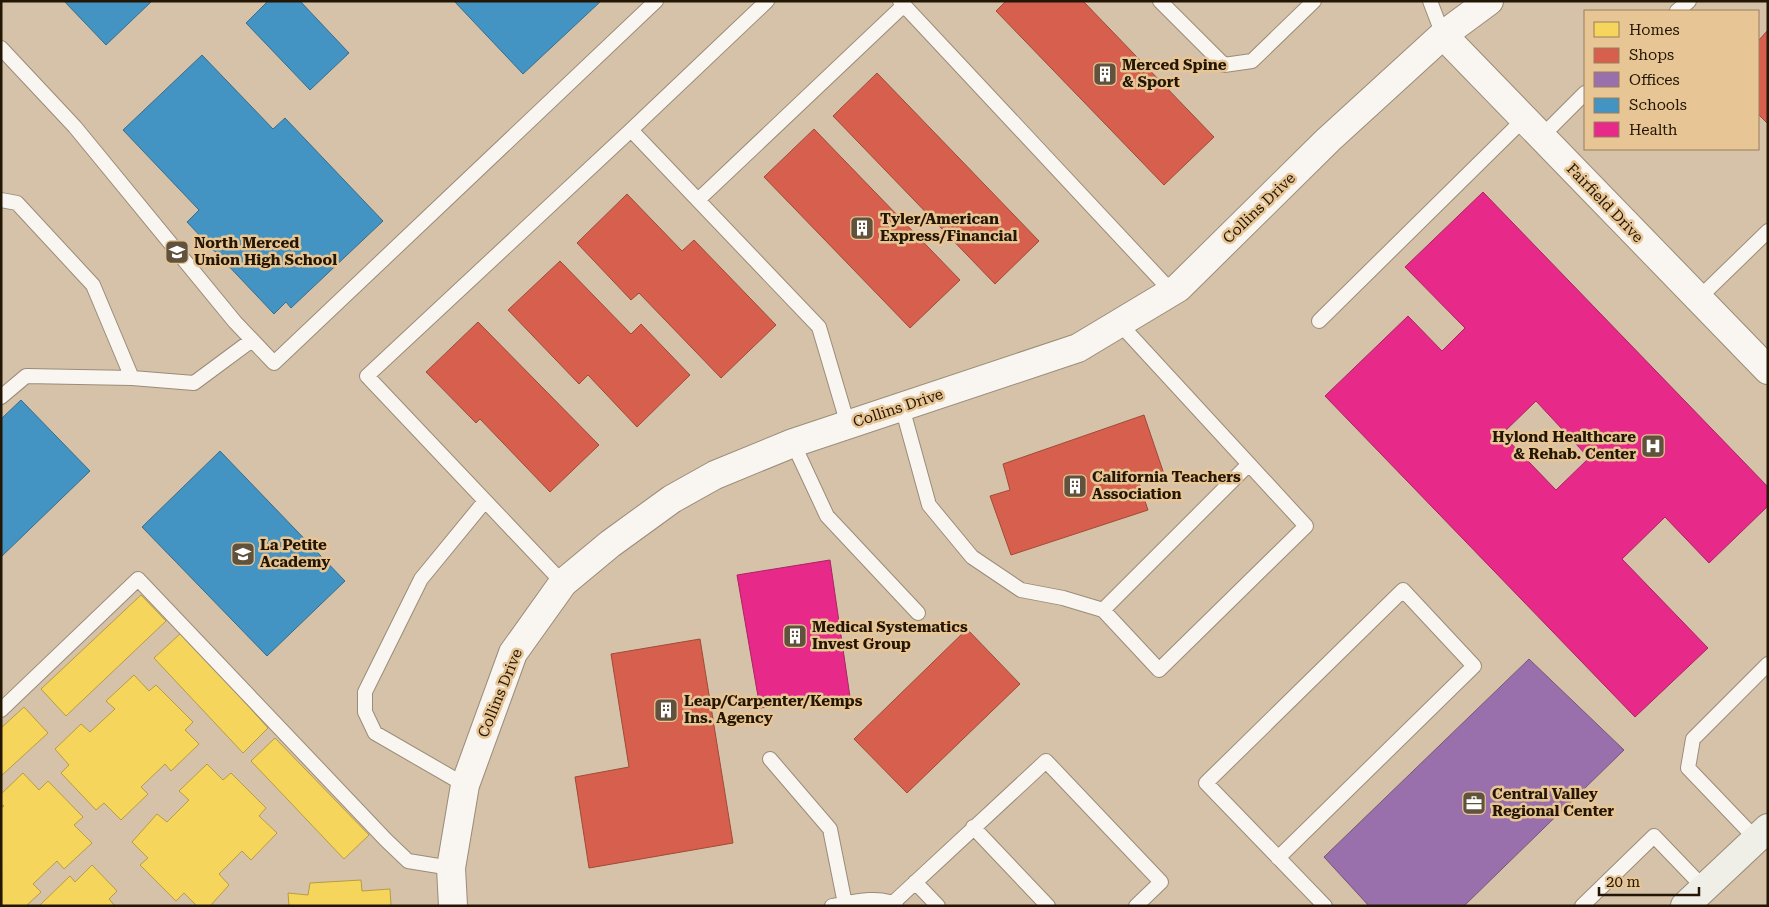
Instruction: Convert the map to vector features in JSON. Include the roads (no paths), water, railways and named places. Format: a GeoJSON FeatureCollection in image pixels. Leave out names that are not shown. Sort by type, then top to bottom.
{"type":"FeatureCollection","features":[{"type":"Feature","properties":{"kind":"street","name":"Collins Drive"},"geometry":{"type":"LineString","coordinates":[[453,906],[451,868],[464,786],[513,652],[563,583],[610,544],[672,499],[715,475],[793,443],[1078,348],[1172,292],[1328,140],[1443,35],[1489,1]]}},
{"type":"Feature","properties":{"kind":"street","name":"Fairfield Drive"},"geometry":{"type":"LineString","coordinates":[[1443,35],[1768,370]]}},
{"type":"Feature","properties":{"kind":"street"},"geometry":{"type":"LineString","coordinates":[[1695,897],[1762,833]]}},
{"type":"Feature","properties":{"kind":"lane"},"geometry":{"type":"LineString","coordinates":[[1,48],[75,127],[235,322],[274,363],[656,1]]}},
{"type":"Feature","properties":{"kind":"lane"},"geometry":{"type":"LineString","coordinates":[[563,583],[367,376],[767,1]]}},
{"type":"Feature","properties":{"kind":"lane"},"geometry":{"type":"LineString","coordinates":[[1160,1],[1224,65],[1252,61],[1308,3]]}},
{"type":"Feature","properties":{"kind":"lane"},"geometry":{"type":"LineString","coordinates":[[1430,1],[1443,35]]}},
{"type":"Feature","properties":{"kind":"lane"},"geometry":{"type":"LineString","coordinates":[[1677,10],[1689,1]]}},
{"type":"Feature","properties":{"kind":"lane"},"geometry":{"type":"LineString","coordinates":[[698,200],[902,3],[1172,292]]}},
{"type":"Feature","properties":{"kind":"lane"},"geometry":{"type":"LineString","coordinates":[[1319,321],[1532,128],[1584,94]]}},
{"type":"Feature","properties":{"kind":"lane"},"geometry":{"type":"LineString","coordinates":[[631,130],[819,327],[848,425]]}},
{"type":"Feature","properties":{"kind":"lane"},"geometry":{"type":"LineString","coordinates":[[1,200],[17,203],[93,285],[132,378]]}},
{"type":"Feature","properties":{"kind":"lane"},"geometry":{"type":"LineString","coordinates":[[1698,299],[1765,239]]}},
{"type":"Feature","properties":{"kind":"lane"},"geometry":{"type":"LineString","coordinates":[[902,407],[928,505],[972,557],[1021,590],[1063,598],[1103,610],[1159,670],[1306,526],[1119,323]]}},
{"type":"Feature","properties":{"kind":"lane"},"geometry":{"type":"LineString","coordinates":[[1,397],[26,376],[132,378],[194,383],[252,340]]}},
{"type":"Feature","properties":{"kind":"lane"},"geometry":{"type":"LineString","coordinates":[[793,443],[827,516],[918,613]]}},
{"type":"Feature","properties":{"kind":"lane"},"geometry":{"type":"LineString","coordinates":[[1103,610],[1249,464]]}},
{"type":"Feature","properties":{"kind":"lane"},"geometry":{"type":"LineString","coordinates":[[464,786],[375,733],[365,712],[365,692],[421,579],[485,501]]}},
{"type":"Feature","properties":{"kind":"lane"},"geometry":{"type":"LineString","coordinates":[[1,710],[138,579],[408,861],[451,868]]}},
{"type":"Feature","properties":{"kind":"lane"},"geometry":{"type":"LineString","coordinates":[[1278,858],[1474,666],[1403,590],[1206,783],[1278,858],[1325,906]]}},
{"type":"Feature","properties":{"kind":"lane"},"geometry":{"type":"LineString","coordinates":[[1762,833],[1688,768],[1693,738],[1768,664]]}},
{"type":"Feature","properties":{"kind":"lane"},"geometry":{"type":"LineString","coordinates":[[770,759],[830,829],[839,905],[871,899],[894,904],[973,827],[1046,761],[1161,882],[1136,906]]}},
{"type":"Feature","properties":{"kind":"lane"},"geometry":{"type":"LineString","coordinates":[[973,827],[1048,906]]}},
{"type":"Feature","properties":{"kind":"lane"},"geometry":{"type":"LineString","coordinates":[[1582,906],[1654,836],[1695,897]]}},
{"type":"Feature","properties":{"kind":"lane"},"geometry":{"type":"LineString","coordinates":[[915,882],[938,906]]}},
{"type":"Feature","properties":{"kind":"place","name":"Merced Spine & Sport"},"geometry":{"type":"Point","coordinates":[1105,74]}},
{"type":"Feature","properties":{"kind":"place","name":"Tyler/American Express/Financial"},"geometry":{"type":"Point","coordinates":[862,228]}},
{"type":"Feature","properties":{"kind":"place","name":"North Merced Union High School"},"geometry":{"type":"Point","coordinates":[177,252]}},
{"type":"Feature","properties":{"kind":"place","name":"Hylond Healthcare & Rehab. Center"},"geometry":{"type":"Point","coordinates":[1653,446]}},
{"type":"Feature","properties":{"kind":"place","name":"California Teachers Association"},"geometry":{"type":"Point","coordinates":[1075,486]}},
{"type":"Feature","properties":{"kind":"place","name":"La Petite Academy"},"geometry":{"type":"Point","coordinates":[243,554]}},
{"type":"Feature","properties":{"kind":"place","name":"Medical Systematics Invest Group"},"geometry":{"type":"Point","coordinates":[795,636]}},
{"type":"Feature","properties":{"kind":"place","name":"Leap/Carpenter/Kemps Ins. Agency"},"geometry":{"type":"Point","coordinates":[666,710]}},
{"type":"Feature","properties":{"kind":"place","name":"Central Valley Regional Center"},"geometry":{"type":"Point","coordinates":[1474,803]}}]}
